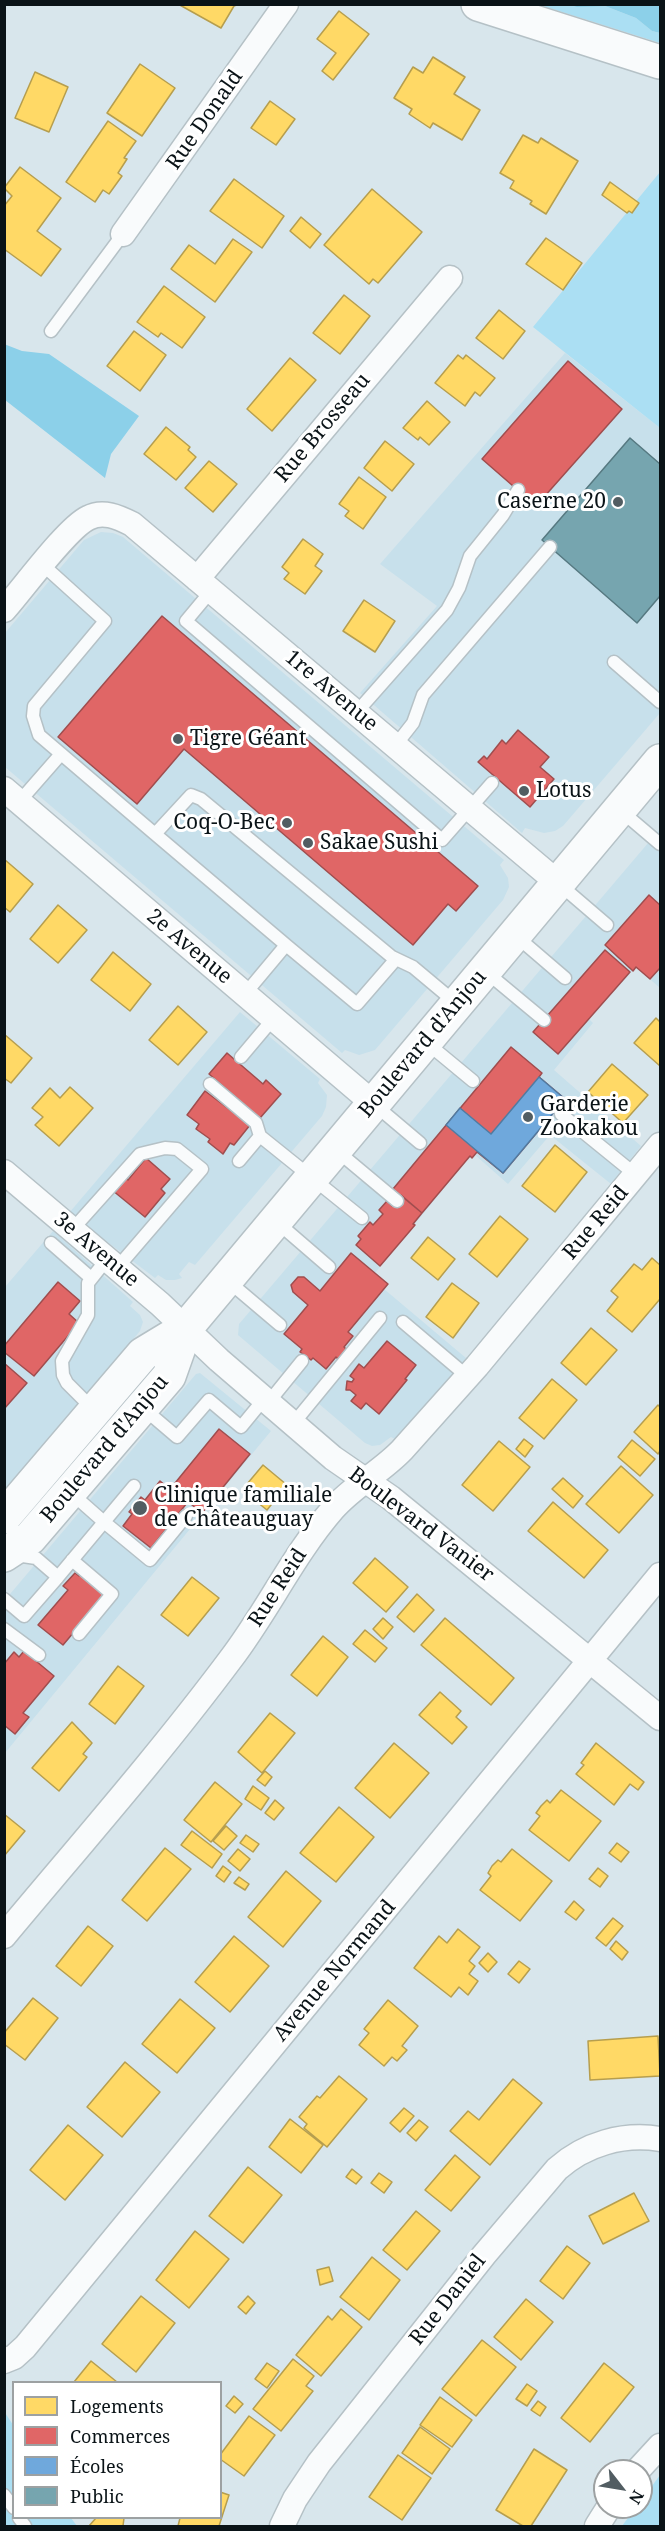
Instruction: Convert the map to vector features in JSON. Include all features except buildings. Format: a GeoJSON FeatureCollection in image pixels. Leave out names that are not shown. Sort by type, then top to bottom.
{"type":"FeatureCollection","features":[{"type":"Feature","properties":{"kind":"street","name":"Rue Donald"},"geometry":{"type":"LineString","coordinates":[[123,234],[286,4]]}},
{"type":"Feature","properties":{"kind":"street"},"geometry":{"type":"LineString","coordinates":[[478,4],[660,62]]}},
{"type":"Feature","properties":{"kind":"street","name":"Rue Brosseau"},"geometry":{"type":"LineString","coordinates":[[204,585],[450,278]]}},
{"type":"Feature","properties":{"kind":"street","name":"1re Avenue"},"geometry":{"type":"LineString","coordinates":[[43,565],[80,524],[98,515],[109,514],[132,524],[557,882]]}},
{"type":"Feature","properties":{"kind":"street"},"geometry":{"type":"LineString","coordinates":[[4,610],[43,565]]}},
{"type":"Feature","properties":{"kind":"street","name":"Boulevard d'Anjou"},"geometry":{"type":"LineString","coordinates":[[4,1517],[143,1354],[186,1328],[557,882],[619,810],[656,774]]}},
{"type":"Feature","properties":{"kind":"street","name":"2e Avenue"},"geometry":{"type":"LineString","coordinates":[[12,796],[374,1104]]}},
{"type":"Feature","properties":{"kind":"street","name":"Rue Reid"},"geometry":{"type":"LineString","coordinates":[[4,1936],[217,1678],[333,1508],[396,1457],[468,1377],[660,1145]]}},
{"type":"Feature","properties":{"kind":"street","name":"3e Avenue"},"geometry":{"type":"LineString","coordinates":[[4,1172],[186,1328]]}},
{"type":"Feature","properties":{"kind":"street","name":"Boulevard d'Anjou"},"geometry":{"type":"LineString","coordinates":[[5,1553],[30,1538],[169,1376],[186,1328]]}},
{"type":"Feature","properties":{"kind":"street","name":"Boulevard Vanier"},"geometry":{"type":"LineString","coordinates":[[186,1328],[333,1458],[391,1498],[660,1718]]}},
{"type":"Feature","properties":{"kind":"street","name":"Avenue Normand"},"geometry":{"type":"LineString","coordinates":[[4,2361],[19,2353],[49,2319],[660,1575]]}},
{"type":"Feature","properties":{"kind":"street","name":"Rue Daniel"},"geometry":{"type":"LineString","coordinates":[[282,2526],[295,2499],[325,2456],[484,2255],[557,2169],[569,2159],[597,2145],[633,2137],[660,2139]]}},
{"type":"Feature","properties":{"kind":"street"},"geometry":{"type":"LineString","coordinates":[[648,2459],[660,2446]]}},
{"type":"Feature","properties":{"kind":"lane"},"geometry":{"type":"LineString","coordinates":[[51,331],[123,234]]}},
{"type":"Feature","properties":{"kind":"lane"},"geometry":{"type":"LineString","coordinates":[[356,713],[447,610],[459,588],[470,556],[503,515],[518,490]]}},
{"type":"Feature","properties":{"kind":"lane"},"geometry":{"type":"LineString","coordinates":[[395,746],[413,723],[423,695],[550,547]]}},
{"type":"Feature","properties":{"kind":"lane"},"geometry":{"type":"LineString","coordinates":[[43,565],[105,621],[34,706],[33,716],[39,735],[357,1004],[396,959]]}},
{"type":"Feature","properties":{"kind":"lane"},"geometry":{"type":"LineString","coordinates":[[204,585],[186,621],[442,840],[492,783]]}},
{"type":"Feature","properties":{"kind":"lane"},"geometry":{"type":"LineString","coordinates":[[614,662],[660,702]]}},
{"type":"Feature","properties":{"kind":"lane"},"geometry":{"type":"LineString","coordinates":[[12,796],[61,754]]}},
{"type":"Feature","properties":{"kind":"lane"},"geometry":{"type":"LineString","coordinates":[[155,834],[184,800],[191,795],[196,795],[396,959],[413,967],[457,1003]]}},
{"type":"Feature","properties":{"kind":"lane"},"geometry":{"type":"LineString","coordinates":[[619,810],[660,844]]}},
{"type":"Feature","properties":{"kind":"lane"},"geometry":{"type":"LineString","coordinates":[[557,882],[607,925]]}},
{"type":"Feature","properties":{"kind":"lane"},"geometry":{"type":"LineString","coordinates":[[514,934],[565,978]]}},
{"type":"Feature","properties":{"kind":"lane"},"geometry":{"type":"LineString","coordinates":[[245,994],[286,945]]}},
{"type":"Feature","properties":{"kind":"lane"},"geometry":{"type":"LineString","coordinates":[[484,970],[544,1020]]}},
{"type":"Feature","properties":{"kind":"lane"},"geometry":{"type":"LineString","coordinates":[[241,1057],[273,1019]]}},
{"type":"Feature","properties":{"kind":"lane"},"geometry":{"type":"LineString","coordinates":[[425,1042],[473,1081]]}},
{"type":"Feature","properties":{"kind":"lane"},"geometry":{"type":"LineString","coordinates":[[210,1084],[256,1124],[260,1136],[362,1218]]}},
{"type":"Feature","properties":{"kind":"lane"},"geometry":{"type":"LineString","coordinates":[[374,1104],[420,1143]]}},
{"type":"Feature","properties":{"kind":"lane"},"geometry":{"type":"LineString","coordinates":[[561,1114],[636,1175]]}},
{"type":"Feature","properties":{"kind":"lane"},"geometry":{"type":"LineString","coordinates":[[238,1161],[260,1136]]}},
{"type":"Feature","properties":{"kind":"lane"},"geometry":{"type":"LineString","coordinates":[[72,1230],[140,1154],[165,1148],[182,1152],[202,1169],[112,1264],[91,1278],[88,1283],[88,1316],[69,1347],[62,1368],[67,1383],[95,1410]]}},
{"type":"Feature","properties":{"kind":"lane"},"geometry":{"type":"LineString","coordinates":[[336,1150],[397,1201]]}},
{"type":"Feature","properties":{"kind":"lane"},"geometry":{"type":"LineString","coordinates":[[276,1222],[328,1267]]}},
{"type":"Feature","properties":{"kind":"lane"},"geometry":{"type":"LineString","coordinates":[[51,1243],[91,1278]]}},
{"type":"Feature","properties":{"kind":"lane"},"geometry":{"type":"LineString","coordinates":[[227,1280],[280,1325]]}},
{"type":"Feature","properties":{"kind":"lane"},"geometry":{"type":"LineString","coordinates":[[293,1424],[380,1318]]}},
{"type":"Feature","properties":{"kind":"lane"},"geometry":{"type":"LineString","coordinates":[[403,1322],[468,1377]]}},
{"type":"Feature","properties":{"kind":"lane"},"geometry":{"type":"LineString","coordinates":[[142,1408],[177,1437],[209,1400],[241,1427],[302,1361]]}},
{"type":"Feature","properties":{"kind":"lane"},"geometry":{"type":"LineString","coordinates":[[4,1599],[24,1616],[134,1486]]}},
{"type":"Feature","properties":{"kind":"lane"},"geometry":{"type":"LineString","coordinates":[[70,1492],[150,1560],[186,1516]]}},
{"type":"Feature","properties":{"kind":"lane"},"geometry":{"type":"LineString","coordinates":[[5,1553],[36,1558],[58,1576]]}},
{"type":"Feature","properties":{"kind":"lane"},"geometry":{"type":"LineString","coordinates":[[72,1560],[112,1594],[78,1634]]}},
{"type":"Feature","properties":{"kind":"lane"},"geometry":{"type":"LineString","coordinates":[[4,1629],[39,1655]]}},
{"type":"Feature","properties":{"kind":"shaded area"},"geometry":{"type":"Polygon","coordinates":[[[540,5],[605,6],[636,18],[652,31],[660,33],[660,43],[540,5]]]}},
{"type":"Feature","properties":{"kind":"shaded area"},"geometry":{"type":"Polygon","coordinates":[[[571,5],[660,5],[660,33],[652,31],[636,18],[605,6],[577,7],[571,5]]]}},
{"type":"Feature","properties":{"kind":"shaded area"},"geometry":{"type":"Polygon","coordinates":[[[660,172],[660,428],[533,327],[660,172]]]}},
{"type":"Feature","properties":{"kind":"shaded area"},"geometry":{"type":"Polygon","coordinates":[[[4,344],[22,351],[49,354],[139,416],[111,454],[105,478],[5,400],[4,344]]]}},
{"type":"Feature","properties":{"kind":"shaded area"},"geometry":{"type":"Polygon","coordinates":[[[565,353],[660,428],[660,713],[563,826],[555,831],[544,833],[525,828],[522,833],[360,693],[437,606],[380,564],[565,353]]]}},
{"type":"Feature","properties":{"kind":"shaded area"},"geometry":{"type":"Polygon","coordinates":[[[101,532],[123,537],[504,860],[500,865],[508,878],[509,887],[503,900],[375,1050],[359,1055],[345,1050],[342,1053],[5,767],[5,633],[84,540],[101,532]]]}},
{"type":"Feature","properties":{"kind":"shaded area"},"geometry":{"type":"Polygon","coordinates":[[[660,829],[660,988],[636,967],[589,1019],[593,1023],[554,1070],[641,1146],[611,1184],[550,1135],[508,1184],[475,1155],[472,1158],[470,1156],[375,1273],[388,1284],[384,1289],[466,1358],[397,1440],[391,1437],[380,1445],[372,1446],[365,1443],[238,1335],[239,1324],[660,829]]]}},
{"type":"Feature","properties":{"kind":"shaded area"},"geometry":{"type":"Polygon","coordinates":[[[240,1012],[320,1079],[318,1083],[327,1095],[326,1107],[322,1116],[195,1265],[189,1262],[179,1274],[182,1278],[166,1280],[158,1275],[155,1278],[69,1213],[240,1012]]]}},
{"type":"Feature","properties":{"kind":"shaded area"},"geometry":{"type":"Polygon","coordinates":[[[53,1231],[133,1302],[130,1306],[140,1315],[143,1322],[140,1331],[5,1491],[5,1287],[53,1231]]]}},
{"type":"Feature","properties":{"kind":"shaded area"},"geometry":{"type":"Polygon","coordinates":[[[200,1373],[271,1431],[5,1753],[5,1600],[196,1374],[200,1373]]]}},
{"type":"Feature","properties":{"kind":"shaded area"},"geometry":{"type":"Polygon","coordinates":[[[4,2411],[12,2423],[12,2519],[72,2519],[77,2526],[5,2526],[4,2411]]]}},
{"type":"Feature","properties":{"kind":"shaded area"},"geometry":{"type":"Polygon","coordinates":[[[660,2475],[660,2526],[622,2526],[627,2519],[653,2519],[653,2485],[660,2475]]]}},
{"type":"Feature","properties":{"kind":"place","name":"Caserne 20"},"geometry":{"type":"Point","coordinates":[618,502]}},
{"type":"Feature","properties":{"kind":"place","name":"Tigre Géant"},"geometry":{"type":"Point","coordinates":[178,739]}},
{"type":"Feature","properties":{"kind":"place","name":"Lotus"},"geometry":{"type":"Point","coordinates":[524,791]}},
{"type":"Feature","properties":{"kind":"place","name":"Coq-O-Bec"},"geometry":{"type":"Point","coordinates":[287,823]}},
{"type":"Feature","properties":{"kind":"place","name":"Sakae Sushi"},"geometry":{"type":"Point","coordinates":[308,843]}},
{"type":"Feature","properties":{"kind":"place","name":"Garderie Zookakou"},"geometry":{"type":"Point","coordinates":[528,1117]}},
{"type":"Feature","properties":{"kind":"place","name":"Clinique familiale de Châteauguay"},"geometry":{"type":"Point","coordinates":[140,1508]}}]}
